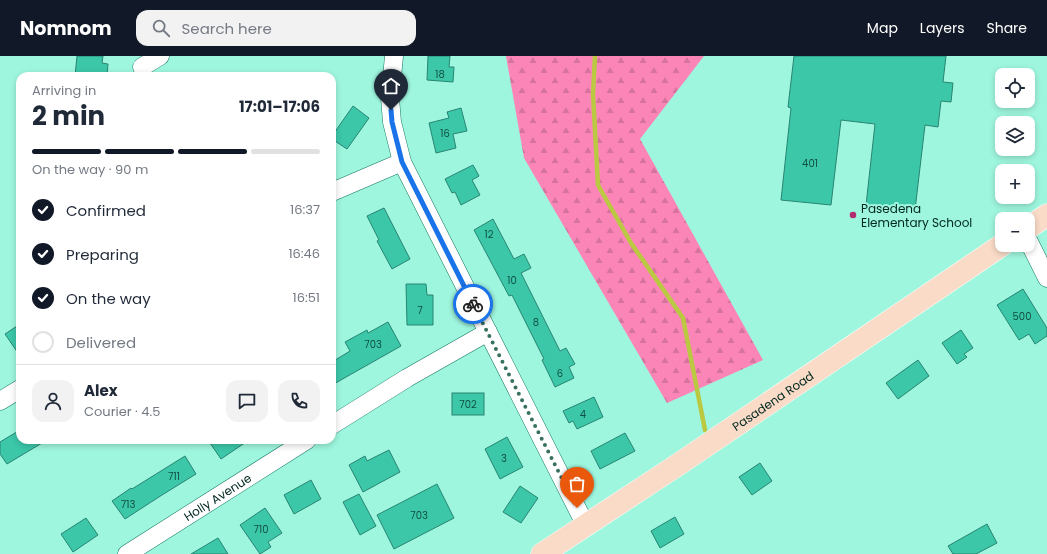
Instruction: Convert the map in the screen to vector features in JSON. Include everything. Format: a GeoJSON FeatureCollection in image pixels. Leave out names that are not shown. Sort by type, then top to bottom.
{"type":"FeatureCollection","features":[{"type":"Feature","properties":{"kind":"main road"},"geometry":{"type":"LineString","coordinates":[[1035,223],[1047,215]]}},
{"type":"Feature","properties":{"kind":"main road","name":"Pasadena Road"},"geometry":{"type":"LineString","coordinates":[[542,554],[586,526],[995,250]]}},
{"type":"Feature","properties":{"kind":"street"},"geometry":{"type":"LineString","coordinates":[[142,67],[160,56]]}},
{"type":"Feature","properties":{"kind":"street"},"geometry":{"type":"LineString","coordinates":[[394,56],[390,98],[392,122],[402,162],[586,526]]}},
{"type":"Feature","properties":{"kind":"street"},"geometry":{"type":"LineString","coordinates":[[336,190],[402,162]]}},
{"type":"Feature","properties":{"kind":"street"},"geometry":{"type":"LineString","coordinates":[[1034,252],[1047,278]]}},
{"type":"Feature","properties":{"kind":"street"},"geometry":{"type":"LineString","coordinates":[[336,422],[407,378],[488,332]]}},
{"type":"Feature","properties":{"kind":"street"},"geometry":{"type":"LineString","coordinates":[[0,401],[16,391]]}},
{"type":"Feature","properties":{"kind":"street","name":"Holly Avenue"},"geometry":{"type":"LineString","coordinates":[[127,554],[301,444]]}},
{"type":"Feature","properties":{"kind":"green space"},"geometry":{"type":"Polygon","coordinates":[[[506,56],[704,56],[640,139],[763,360],[667,403],[524,158],[506,56]]]}},
{"type":"Feature","properties":{"kind":"building"},"geometry":{"type":"Polygon","coordinates":[[[77,56],[103,56],[102,63],[108,64],[107,72],[75,72],[77,56]]]}},
{"type":"Feature","properties":{"kind":"building"},"geometry":{"type":"Polygon","coordinates":[[[428,56],[450,56],[449,67],[454,67],[453,82],[427,80],[428,56]]]}},
{"type":"Feature","properties":{"kind":"building"},"geometry":{"type":"Polygon","coordinates":[[[794,56],[946,56],[943,82],[953,83],[951,102],[941,101],[938,127],[925,125],[915,210],[866,205],[875,124],[841,120],[831,205],[781,200],[791,108],[788,107],[794,56]]]}},
{"type":"Feature","properties":{"kind":"building"},"geometry":{"type":"Polygon","coordinates":[[[353,106],[369,118],[347,149],[336,142],[336,130],[353,106]]]}},
{"type":"Feature","properties":{"kind":"building"},"geometry":{"type":"Polygon","coordinates":[[[461,108],[467,131],[453,134],[456,148],[436,153],[429,123],[449,118],[447,112],[461,108]]]}},
{"type":"Feature","properties":{"kind":"building"},"geometry":{"type":"Polygon","coordinates":[[[473,165],[479,176],[472,180],[480,195],[461,205],[455,192],[452,193],[445,179],[473,165]]]}},
{"type":"Feature","properties":{"kind":"building"},"geometry":{"type":"Polygon","coordinates":[[[384,208],[410,259],[392,269],[377,241],[379,240],[367,216],[384,208]]]}},
{"type":"Feature","properties":{"kind":"building"},"geometry":{"type":"Polygon","coordinates":[[[493,219],[514,259],[524,254],[531,268],[521,273],[560,351],[566,348],[575,364],[569,367],[574,378],[555,387],[542,360],[544,359],[512,295],[509,296],[474,230],[493,219]]]}},
{"type":"Feature","properties":{"kind":"building"},"geometry":{"type":"Polygon","coordinates":[[[406,284],[426,284],[427,295],[433,295],[433,325],[407,325],[406,284]]]}},
{"type":"Feature","properties":{"kind":"building"},"geometry":{"type":"Polygon","coordinates":[[[1023,289],[1047,328],[1047,336],[1035,344],[1029,334],[1019,340],[997,305],[1023,289]]]}},
{"type":"Feature","properties":{"kind":"building"},"geometry":{"type":"Polygon","coordinates":[[[388,322],[401,346],[336,383],[336,360],[350,351],[345,342],[367,330],[368,333],[388,322]]]}},
{"type":"Feature","properties":{"kind":"building"},"geometry":{"type":"Polygon","coordinates":[[[16,327],[16,350],[5,334],[16,327]]]}},
{"type":"Feature","properties":{"kind":"building"},"geometry":{"type":"Polygon","coordinates":[[[961,330],[973,348],[964,354],[967,357],[957,364],[942,343],[961,330]]]}},
{"type":"Feature","properties":{"kind":"building"},"geometry":{"type":"Polygon","coordinates":[[[918,360],[929,376],[898,399],[886,383],[918,360]]]}},
{"type":"Feature","properties":{"kind":"building"},"geometry":{"type":"Polygon","coordinates":[[[452,393],[484,393],[484,415],[452,415],[452,393]]]}},
{"type":"Feature","properties":{"kind":"building"},"geometry":{"type":"Polygon","coordinates":[[[594,397],[603,417],[577,429],[573,421],[569,423],[563,411],[594,397]]]}},
{"type":"Feature","properties":{"kind":"building"},"geometry":{"type":"Polygon","coordinates":[[[16,432],[16,444],[40,444],[7,464],[0,454],[0,442],[16,432]]]}},
{"type":"Feature","properties":{"kind":"building"},"geometry":{"type":"Polygon","coordinates":[[[625,433],[635,451],[600,469],[591,451],[625,433]]]}},
{"type":"Feature","properties":{"kind":"building"},"geometry":{"type":"Polygon","coordinates":[[[507,437],[523,467],[500,479],[485,449],[507,437]]]}},
{"type":"Feature","properties":{"kind":"building"},"geometry":{"type":"Polygon","coordinates":[[[211,444],[243,444],[221,459],[211,444]]]}},
{"type":"Feature","properties":{"kind":"building"},"geometry":{"type":"Polygon","coordinates":[[[389,450],[400,472],[363,492],[349,465],[365,456],[367,461],[389,450]]]}},
{"type":"Feature","properties":{"kind":"building"},"geometry":{"type":"Polygon","coordinates":[[[185,456],[196,474],[125,519],[112,501],[185,456]]]}},
{"type":"Feature","properties":{"kind":"building"},"geometry":{"type":"Polygon","coordinates":[[[760,463],[772,481],[752,495],[739,477],[760,463]]]}},
{"type":"Feature","properties":{"kind":"building"},"geometry":{"type":"Polygon","coordinates":[[[311,480],[321,499],[294,514],[284,495],[311,480]]]}},
{"type":"Feature","properties":{"kind":"building"},"geometry":{"type":"Polygon","coordinates":[[[437,484],[454,518],[394,549],[377,515],[437,484]]]}},
{"type":"Feature","properties":{"kind":"building"},"geometry":{"type":"Polygon","coordinates":[[[520,486],[538,498],[521,523],[503,512],[520,486]]]}},
{"type":"Feature","properties":{"kind":"building"},"geometry":{"type":"Polygon","coordinates":[[[359,494],[376,526],[360,535],[343,502],[359,494]]]}},
{"type":"Feature","properties":{"kind":"building"},"geometry":{"type":"Polygon","coordinates":[[[265,508],[282,533],[268,542],[271,547],[260,554],[240,525],[265,508]]]}},
{"type":"Feature","properties":{"kind":"building"},"geometry":{"type":"Polygon","coordinates":[[[675,517],[684,534],[660,548],[651,531],[675,517]]]}},
{"type":"Feature","properties":{"kind":"building"},"geometry":{"type":"Polygon","coordinates":[[[86,518],[98,535],[73,552],[61,534],[86,518]]]}},
{"type":"Feature","properties":{"kind":"building"},"geometry":{"type":"Polygon","coordinates":[[[987,524],[997,543],[976,554],[953,554],[948,546],[987,524]]]}},
{"type":"Feature","properties":{"kind":"building"},"geometry":{"type":"Polygon","coordinates":[[[218,538],[228,554],[191,554],[218,538]]]}},
{"type":"Feature","properties":{"kind":"waterway"},"geometry":{"type":"LineString","coordinates":[[595,56],[593,94],[598,185],[631,243],[683,318],[705,430]]}},
{"type":"Feature","properties":{"kind":"way so far"},"geometry":{"type":"LineString","coordinates":[[473,304],[577,508]]}},
{"type":"Feature","properties":{"kind":"place","name":"Pasedena Elementary School"},"geometry":{"type":"Point","coordinates":[853,215]}},
{"type":"Feature","properties":{"kind":"route"},"geometry":{"type":"LineString","coordinates":[[391,110],[392,122],[402,162],[473,304]]}}]}
